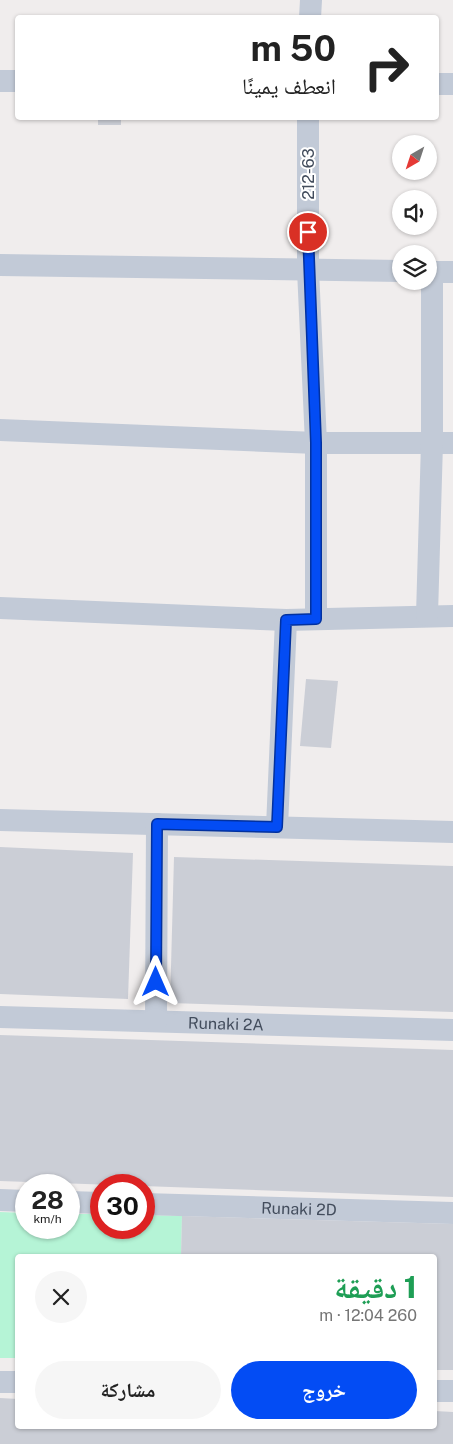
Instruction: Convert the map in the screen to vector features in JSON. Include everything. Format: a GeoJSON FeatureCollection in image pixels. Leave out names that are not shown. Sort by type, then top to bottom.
{"type":"FeatureCollection","features":[{"type":"Feature","properties":{"kind":"street"},"geometry":{"type":"LineString","coordinates":[[310,15],[311,0]]}},
{"type":"Feature","properties":{"kind":"street"},"geometry":{"type":"LineString","coordinates":[[0,81],[15,81]]}},
{"type":"Feature","properties":{"kind":"street"},"geometry":{"type":"LineString","coordinates":[[439,84],[453,84]]}},
{"type":"Feature","properties":{"kind":"street","name":"212-63"},"geometry":{"type":"LineString","coordinates":[[308,120],[308,270],[316,443],[316,619]]}},
{"type":"Feature","properties":{"kind":"street"},"geometry":{"type":"LineString","coordinates":[[0,266],[392,272]]}},
{"type":"Feature","properties":{"kind":"street"},"geometry":{"type":"LineString","coordinates":[[427,615],[442,443],[438,272]]}},
{"type":"Feature","properties":{"kind":"street"},"geometry":{"type":"LineString","coordinates":[[0,430],[316,443],[442,443]]}},
{"type":"Feature","properties":{"kind":"street"},"geometry":{"type":"LineString","coordinates":[[0,608],[286,620],[427,615],[453,616]]}},
{"type":"Feature","properties":{"kind":"street"},"geometry":{"type":"LineString","coordinates":[[277,827],[286,620]]}},
{"type":"Feature","properties":{"kind":"street"},"geometry":{"type":"LineString","coordinates":[[0,820],[453,832]]}},
{"type":"Feature","properties":{"kind":"street"},"geometry":{"type":"LineString","coordinates":[[156,1021],[157,824]]}},
{"type":"Feature","properties":{"kind":"street","name":"Runaki 2A"},"geometry":{"type":"LineString","coordinates":[[0,1017],[453,1030]]}},
{"type":"Feature","properties":{"kind":"street"},"geometry":{"type":"LineString","coordinates":[[0,1200],[15,1201]]}},
{"type":"Feature","properties":{"kind":"street","name":"Runaki 2D"},"geometry":{"type":"LineString","coordinates":[[155,1204],[453,1213]]}},
{"type":"Feature","properties":{"kind":"street"},"geometry":{"type":"LineString","coordinates":[[0,1382],[15,1382]]}},
{"type":"Feature","properties":{"kind":"street"},"geometry":{"type":"LineString","coordinates":[[437,1391],[453,1391]]}},
{"type":"Feature","properties":{"kind":"green space"},"geometry":{"type":"Polygon","coordinates":[[[0,1212],[15,1213],[15,1239],[80,1239],[80,1214],[90,1214],[90,1239],[155,1239],[155,1215],[182,1216],[181,1254],[15,1254],[15,1358],[0,1358],[0,1212]]]}},
{"type":"Feature","properties":{"kind":"building"},"geometry":{"type":"Polygon","coordinates":[[[98,120],[121,120],[121,125],[98,125],[98,120]]]}},
{"type":"Feature","properties":{"kind":"building"},"geometry":{"type":"Polygon","coordinates":[[[306,679],[338,681],[331,748],[300,746],[306,679]]]}},
{"type":"Feature","properties":{"kind":"building"},"geometry":{"type":"Polygon","coordinates":[[[0,847],[133,853],[128,999],[0,994],[0,847]]]}},
{"type":"Feature","properties":{"kind":"building"},"geometry":{"type":"Polygon","coordinates":[[[174,857],[453,866],[453,1012],[170,1003],[174,857]]]}},
{"type":"Feature","properties":{"kind":"building"},"geometry":{"type":"Polygon","coordinates":[[[0,1035],[453,1050],[453,1197],[155,1186],[155,1174],[90,1174],[90,1184],[80,1184],[80,1174],[15,1174],[15,1182],[0,1181],[0,1035]]]}},
{"type":"Feature","properties":{"kind":"building"},"geometry":{"type":"Polygon","coordinates":[[[182,1216],[453,1224],[453,1370],[437,1370],[437,1254],[181,1254],[182,1216]]]}},
{"type":"Feature","properties":{"kind":"building"},"geometry":{"type":"Polygon","coordinates":[[[0,1398],[15,1399],[15,1429],[437,1429],[437,1411],[453,1412],[453,1444],[0,1444],[0,1398]]]}},
{"type":"Feature","properties":{"kind":"route"},"geometry":{"type":"LineString","coordinates":[[156,982],[157,824],[277,827],[286,620],[316,619],[316,443],[308,232]]}}]}
